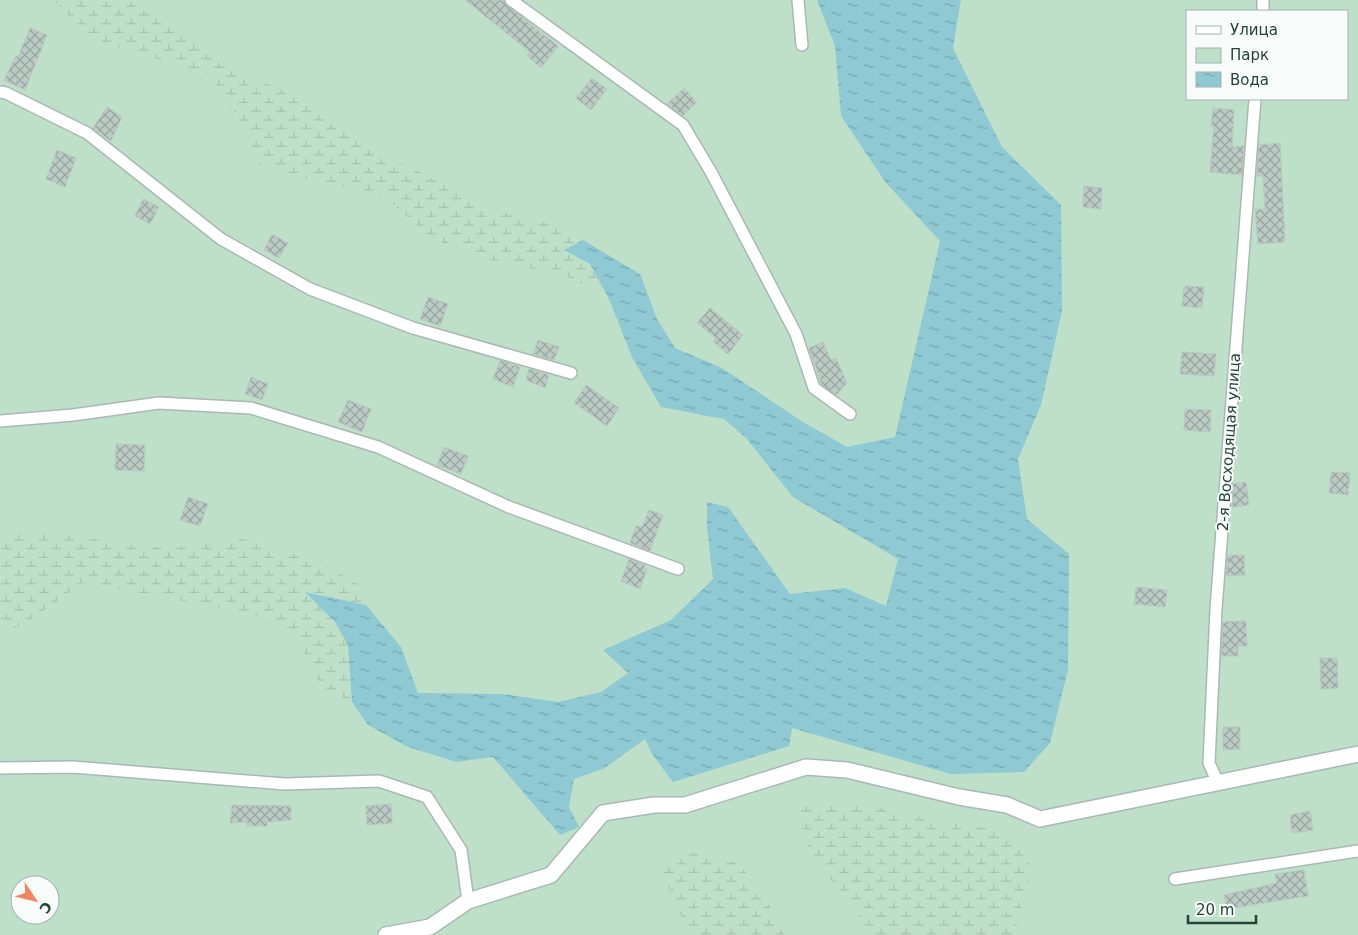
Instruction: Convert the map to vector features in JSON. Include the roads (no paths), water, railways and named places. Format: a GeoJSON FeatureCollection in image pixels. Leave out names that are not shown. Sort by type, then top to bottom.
{"type":"FeatureCollection","features":[{"type":"Feature","properties":{"kind":"street"},"geometry":{"type":"LineString","coordinates":[[386,935],[430,927],[468,901],[551,874],[603,813],[654,805],[685,806],[806,767],[847,770],[960,797],[1007,805],[1040,819],[1358,754]]}},
{"type":"Feature","properties":{"kind":"lane"},"geometry":{"type":"LineString","coordinates":[[511,0],[683,125],[711,172],[796,334],[814,388],[850,414]]}},
{"type":"Feature","properties":{"kind":"lane"},"geometry":{"type":"LineString","coordinates":[[798,0],[802,45]]}},
{"type":"Feature","properties":{"kind":"lane"},"geometry":{"type":"LineString","coordinates":[[0,92],[6,92],[87,133],[220,239],[310,289],[413,328],[571,373]]}},
{"type":"Feature","properties":{"kind":"lane","name":"2-я Восходящая улица"},"geometry":{"type":"LineString","coordinates":[[1218,783],[1209,763],[1216,609],[1256,100]]}},
{"type":"Feature","properties":{"kind":"lane"},"geometry":{"type":"LineString","coordinates":[[0,422],[72,415],[159,403],[251,408],[378,447],[509,507],[678,569]]}},
{"type":"Feature","properties":{"kind":"lane"},"geometry":{"type":"LineString","coordinates":[[0,768],[73,767],[285,784],[378,781],[427,797],[461,850],[468,901]]}},
{"type":"Feature","properties":{"kind":"lane"},"geometry":{"type":"LineString","coordinates":[[1175,879],[1358,851]]}},
{"type":"Feature","properties":{"kind":"water"},"geometry":{"type":"Polygon","coordinates":[[[817,0],[961,0],[953,48],[1002,147],[1061,205],[1062,311],[1041,405],[1018,459],[1027,519],[1069,554],[1068,670],[1050,743],[1024,772],[951,774],[792,728],[789,746],[673,782],[652,754],[645,739],[605,768],[574,779],[569,807],[579,827],[560,835],[493,757],[457,762],[408,747],[368,725],[352,702],[348,645],[335,622],[305,592],[366,605],[401,647],[418,693],[503,694],[558,702],[601,692],[628,673],[603,650],[671,620],[713,579],[707,527],[707,502],[728,507],[790,594],[845,588],[886,606],[898,559],[793,497],[746,438],[724,419],[661,407],[632,357],[609,299],[590,264],[564,250],[583,240],[640,274],[657,319],[675,348],[722,368],[803,422],[847,447],[895,437],[940,241],[886,183],[841,116],[835,46],[817,0]]]}}]}
